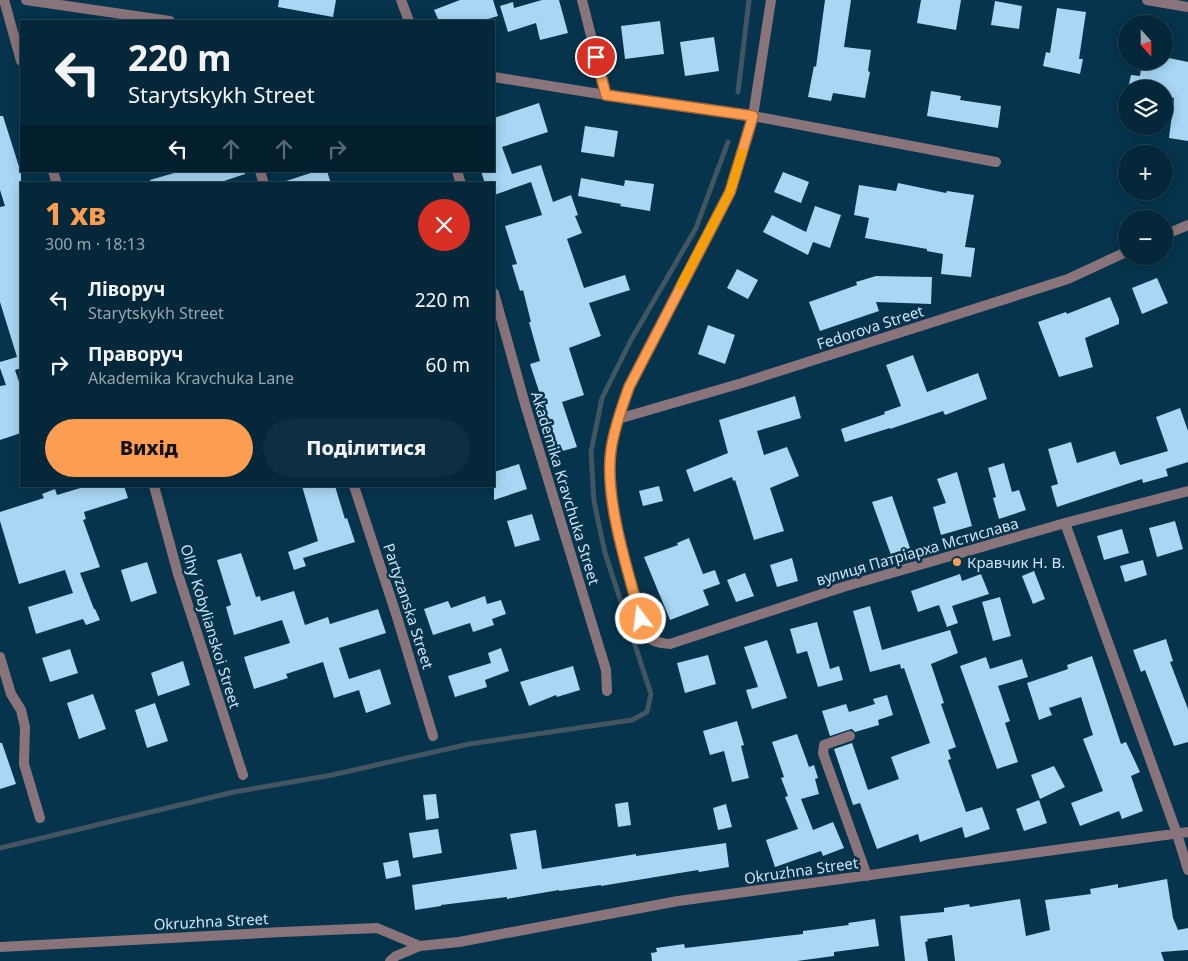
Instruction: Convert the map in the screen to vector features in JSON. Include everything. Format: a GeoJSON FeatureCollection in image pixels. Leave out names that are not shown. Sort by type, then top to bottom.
{"type":"FeatureCollection","features":[{"type":"Feature","properties":{"kind":"street"},"geometry":{"type":"LineString","coordinates":[[4,0],[20,57]]}},
{"type":"Feature","properties":{"kind":"street"},"geometry":{"type":"LineString","coordinates":[[26,0],[163,20]]}},
{"type":"Feature","properties":{"kind":"street"},"geometry":{"type":"LineString","coordinates":[[401,0],[409,20]]}},
{"type":"Feature","properties":{"kind":"street"},"geometry":{"type":"LineString","coordinates":[[582,0],[606,95]]}},
{"type":"Feature","properties":{"kind":"street"},"geometry":{"type":"LineString","coordinates":[[618,419],[629,387],[644,356],[730,192],[753,116],[771,0]]}},
{"type":"Feature","properties":{"kind":"street"},"geometry":{"type":"LineString","coordinates":[[1147,0],[1188,7]]}},
{"type":"Feature","properties":{"kind":"street"},"geometry":{"type":"LineString","coordinates":[[495,77],[753,116],[996,162]]}},
{"type":"Feature","properties":{"kind":"street"},"geometry":{"type":"LineString","coordinates":[[1173,231],[1188,225]]}},
{"type":"Feature","properties":{"kind":"street","name":"Fedorova Street"},"geometry":{"type":"LineString","coordinates":[[618,419],[742,383],[1068,279],[1118,256]]}},
{"type":"Feature","properties":{"kind":"street","name":"Akademika Kravchuka Street"},"geometry":{"type":"LineString","coordinates":[[495,297],[525,404],[606,670],[607,692]]}},
{"type":"Feature","properties":{"kind":"street","name":"вулиця Патріарха Мстислава"},"geometry":{"type":"LineString","coordinates":[[618,419],[611,450],[610,479],[614,507],[624,556],[641,619],[649,638],[657,643],[670,644],[843,588],[1065,523],[1188,490]]}},
{"type":"Feature","properties":{"kind":"street","name":"Olhy Kobylianskoi Street"},"geometry":{"type":"LineString","coordinates":[[154,487],[178,574],[243,775]]}},
{"type":"Feature","properties":{"kind":"street","name":"Partyzanska Street"},"geometry":{"type":"LineString","coordinates":[[354,487],[397,617],[433,736]]}},
{"type":"Feature","properties":{"kind":"street"},"geometry":{"type":"LineString","coordinates":[[1065,523],[1177,834],[1188,870]]}},
{"type":"Feature","properties":{"kind":"street"},"geometry":{"type":"LineString","coordinates":[[0,657],[11,694],[21,710],[25,726],[24,764],[40,818]]}},
{"type":"Feature","properties":{"kind":"street"},"geometry":{"type":"LineString","coordinates":[[850,736],[824,745],[823,753],[867,876]]}},
{"type":"Feature","properties":{"kind":"street","name":"Okruzhna Street"},"geometry":{"type":"LineString","coordinates":[[390,961],[396,956],[420,946],[459,942],[678,901],[1188,832]]}},
{"type":"Feature","properties":{"kind":"street","name":"Okruzhna Street"},"geometry":{"type":"LineString","coordinates":[[0,947],[377,928],[420,946]]}},
{"type":"Feature","properties":{"kind":"building"},"geometry":{"type":"Polygon","coordinates":[[[279,0],[336,0],[333,17],[278,7],[279,0]]]}},
{"type":"Feature","properties":{"kind":"building"},"geometry":{"type":"Polygon","coordinates":[[[460,0],[493,0],[498,16],[484,20],[439,20],[434,10],[460,0]]]}},
{"type":"Feature","properties":{"kind":"building"},"geometry":{"type":"Polygon","coordinates":[[[542,0],[559,0],[568,33],[540,40],[536,23],[508,32],[500,6],[513,2],[514,8],[542,0]]]}},
{"type":"Feature","properties":{"kind":"building"},"geometry":{"type":"Polygon","coordinates":[[[825,0],[851,0],[844,47],[871,50],[868,71],[870,72],[865,98],[833,93],[831,101],[808,97],[814,66],[816,67],[825,0]]]}},
{"type":"Feature","properties":{"kind":"building"},"geometry":{"type":"Polygon","coordinates":[[[921,0],[961,0],[956,30],[917,23],[921,0]]]}},
{"type":"Feature","properties":{"kind":"building"},"geometry":{"type":"Polygon","coordinates":[[[995,1],[1022,6],[1019,29],[991,25],[995,1]]]}},
{"type":"Feature","properties":{"kind":"building"},"geometry":{"type":"Polygon","coordinates":[[[1057,8],[1086,12],[1079,59],[1083,59],[1080,74],[1043,66],[1046,52],[1050,53],[1057,8]]]}},
{"type":"Feature","properties":{"kind":"building"},"geometry":{"type":"Polygon","coordinates":[[[660,21],[664,54],[625,59],[621,26],[660,21]]]}},
{"type":"Feature","properties":{"kind":"building"},"geometry":{"type":"Polygon","coordinates":[[[714,37],[719,71],[685,76],[680,42],[714,37]]]}},
{"type":"Feature","properties":{"kind":"building"},"geometry":{"type":"Polygon","coordinates":[[[1173,59],[1188,62],[1188,141],[1169,138],[1169,135],[1173,135],[1173,80],[1130,80],[1131,75],[1140,76],[1141,70],[1173,70],[1173,59]]]}},
{"type":"Feature","properties":{"kind":"building"},"geometry":{"type":"Polygon","coordinates":[[[931,91],[961,96],[960,100],[1001,106],[998,128],[927,116],[931,91]]]}},
{"type":"Feature","properties":{"kind":"building"},"geometry":{"type":"Polygon","coordinates":[[[539,103],[548,132],[502,147],[512,174],[541,165],[553,202],[571,195],[578,215],[575,216],[582,233],[567,239],[584,288],[625,275],[630,290],[589,303],[601,336],[569,348],[584,395],[562,402],[577,447],[559,452],[530,364],[540,361],[529,322],[531,322],[523,290],[520,291],[512,265],[517,264],[505,226],[542,215],[531,182],[495,195],[495,182],[484,182],[481,172],[495,172],[495,118],[539,103]]]}},
{"type":"Feature","properties":{"kind":"building"},"geometry":{"type":"Polygon","coordinates":[[[0,116],[3,116],[21,173],[20,368],[15,370],[20,385],[20,433],[0,440],[0,386],[6,385],[0,368],[0,362],[17,357],[0,302],[0,207],[5,206],[0,190],[0,116]]]}},
{"type":"Feature","properties":{"kind":"building"},"geometry":{"type":"Polygon","coordinates":[[[585,126],[618,131],[614,157],[581,152],[585,126]]]}},
{"type":"Feature","properties":{"kind":"building"},"geometry":{"type":"Polygon","coordinates":[[[178,172],[245,172],[245,174],[221,182],[150,182],[150,180],[178,172]]]}},
{"type":"Feature","properties":{"kind":"building"},"geometry":{"type":"Polygon","coordinates":[[[314,172],[327,172],[330,182],[286,182],[314,172]]]}},
{"type":"Feature","properties":{"kind":"building"},"geometry":{"type":"Polygon","coordinates":[[[783,172],[809,182],[801,203],[774,192],[783,172]]]}},
{"type":"Feature","properties":{"kind":"building"},"geometry":{"type":"Polygon","coordinates":[[[581,178],[624,186],[625,180],[654,184],[650,211],[578,196],[581,178]]]}},
{"type":"Feature","properties":{"kind":"building"},"geometry":{"type":"Polygon","coordinates":[[[898,183],[946,193],[947,191],[974,195],[965,247],[975,248],[971,277],[941,274],[943,254],[927,251],[927,249],[865,238],[869,218],[854,215],[859,185],[896,191],[898,183]]]}},
{"type":"Feature","properties":{"kind":"building"},"geometry":{"type":"Polygon","coordinates":[[[815,206],[841,215],[830,248],[813,242],[808,255],[763,232],[772,215],[806,232],[815,206]]]}},
{"type":"Feature","properties":{"kind":"building"},"geometry":{"type":"Polygon","coordinates":[[[737,269],[758,280],[748,299],[727,288],[737,269]]]}},
{"type":"Feature","properties":{"kind":"building"},"geometry":{"type":"Polygon","coordinates":[[[876,276],[932,277],[931,304],[876,302],[879,311],[820,331],[809,302],[857,285],[856,282],[876,276]]]}},
{"type":"Feature","properties":{"kind":"building"},"geometry":{"type":"Polygon","coordinates":[[[1157,278],[1168,303],[1142,314],[1132,288],[1157,278]]]}},
{"type":"Feature","properties":{"kind":"building"},"geometry":{"type":"Polygon","coordinates":[[[1110,297],[1119,319],[1119,324],[1085,338],[1093,367],[1059,377],[1038,322],[1066,312],[1067,314],[1110,297]]]}},
{"type":"Feature","properties":{"kind":"building"},"geometry":{"type":"Polygon","coordinates":[[[708,325],[735,335],[725,364],[698,354],[708,325]]]}},
{"type":"Feature","properties":{"kind":"building"},"geometry":{"type":"Polygon","coordinates":[[[913,355],[927,392],[978,373],[987,399],[945,415],[943,411],[845,442],[841,429],[885,414],[884,412],[901,406],[886,365],[913,355]]]}},
{"type":"Feature","properties":{"kind":"building"},"geometry":{"type":"Polygon","coordinates":[[[795,396],[801,418],[757,431],[764,455],[787,447],[799,476],[770,488],[784,531],[754,540],[735,480],[733,481],[732,477],[694,492],[686,470],[728,453],[719,420],[795,396]]]}},
{"type":"Feature","properties":{"kind":"building"},"geometry":{"type":"Polygon","coordinates":[[[1180,408],[1188,431],[1188,462],[1166,469],[1168,476],[1143,483],[1142,479],[1057,507],[1051,486],[1058,484],[1048,449],[1071,442],[1077,463],[1115,451],[1120,465],[1168,451],[1156,417],[1180,408]]]}},
{"type":"Feature","properties":{"kind":"building"},"geometry":{"type":"Polygon","coordinates":[[[1004,463],[1012,492],[1019,490],[1026,510],[999,519],[993,498],[996,497],[988,468],[1004,463]]]}},
{"type":"Feature","properties":{"kind":"building"},"geometry":{"type":"Polygon","coordinates":[[[519,464],[527,489],[494,500],[495,472],[519,464]]]}},
{"type":"Feature","properties":{"kind":"building"},"geometry":{"type":"Polygon","coordinates":[[[957,472],[972,526],[941,535],[933,507],[946,503],[937,479],[957,472]]]}},
{"type":"Feature","properties":{"kind":"building"},"geometry":{"type":"Polygon","coordinates":[[[659,486],[663,501],[643,506],[639,491],[659,486]]]}},
{"type":"Feature","properties":{"kind":"building"},"geometry":{"type":"Polygon","coordinates":[[[84,487],[124,487],[128,498],[84,512],[86,519],[83,520],[100,567],[80,573],[100,620],[86,625],[83,619],[36,634],[28,607],[73,593],[65,570],[19,584],[0,521],[0,512],[44,498],[42,494],[55,489],[57,495],[84,487]]]}},
{"type":"Feature","properties":{"kind":"building"},"geometry":{"type":"Polygon","coordinates":[[[302,487],[335,487],[345,519],[347,518],[355,542],[303,558],[306,566],[294,570],[288,552],[318,541],[302,487]]]}},
{"type":"Feature","properties":{"kind":"building"},"geometry":{"type":"Polygon","coordinates":[[[892,496],[910,548],[891,555],[872,502],[892,496]]]}},
{"type":"Feature","properties":{"kind":"building"},"geometry":{"type":"Polygon","coordinates":[[[532,514],[540,540],[515,547],[507,521],[532,514]]]}},
{"type":"Feature","properties":{"kind":"building"},"geometry":{"type":"Polygon","coordinates":[[[1175,521],[1183,549],[1157,557],[1149,528],[1175,521]]]}},
{"type":"Feature","properties":{"kind":"building"},"geometry":{"type":"Polygon","coordinates":[[[1122,529],[1129,553],[1104,560],[1097,536],[1122,529]]]}},
{"type":"Feature","properties":{"kind":"building"},"geometry":{"type":"Polygon","coordinates":[[[689,538],[703,574],[715,570],[720,584],[703,590],[709,605],[670,620],[644,557],[678,545],[677,543],[689,538]]]}},
{"type":"Feature","properties":{"kind":"building"},"geometry":{"type":"Polygon","coordinates":[[[241,553],[256,597],[260,596],[261,601],[294,591],[305,625],[328,617],[330,624],[378,609],[386,633],[339,648],[349,679],[380,669],[391,704],[366,713],[359,690],[334,698],[323,662],[286,674],[288,678],[254,689],[244,657],[290,643],[282,620],[234,635],[226,607],[231,605],[217,560],[241,553]]]}},
{"type":"Feature","properties":{"kind":"building"},"geometry":{"type":"Polygon","coordinates":[[[792,558],[798,581],[777,587],[770,565],[792,558]]]}},
{"type":"Feature","properties":{"kind":"building"},"geometry":{"type":"Polygon","coordinates":[[[1143,560],[1147,575],[1125,582],[1120,566],[1143,560]]]}},
{"type":"Feature","properties":{"kind":"building"},"geometry":{"type":"Polygon","coordinates":[[[147,562],[157,593],[131,602],[121,570],[147,562]]]}},
{"type":"Feature","properties":{"kind":"building"},"geometry":{"type":"Polygon","coordinates":[[[1034,571],[1045,599],[1033,604],[1022,576],[1034,571]]]}},
{"type":"Feature","properties":{"kind":"building"},"geometry":{"type":"Polygon","coordinates":[[[745,573],[754,596],[736,602],[727,580],[745,573]]]}},
{"type":"Feature","properties":{"kind":"building"},"geometry":{"type":"Polygon","coordinates":[[[960,574],[962,581],[981,574],[989,594],[952,606],[958,623],[947,627],[939,605],[918,612],[911,591],[960,574]]]}},
{"type":"Feature","properties":{"kind":"building"},"geometry":{"type":"Polygon","coordinates":[[[485,596],[487,604],[501,600],[506,614],[492,619],[494,625],[473,632],[470,623],[433,635],[424,609],[448,601],[451,608],[485,596]]]}},
{"type":"Feature","properties":{"kind":"building"},"geometry":{"type":"Polygon","coordinates":[[[1000,597],[1011,636],[993,641],[982,602],[1000,597]]]}},
{"type":"Feature","properties":{"kind":"building"},"geometry":{"type":"Polygon","coordinates":[[[870,606],[882,650],[950,630],[958,653],[931,664],[944,703],[941,704],[956,747],[948,750],[951,759],[948,760],[966,812],[982,807],[990,829],[965,838],[962,827],[920,842],[918,834],[877,849],[860,803],[853,805],[834,749],[852,743],[868,790],[899,779],[891,757],[930,743],[904,668],[901,669],[900,664],[870,672],[853,611],[870,606]]]}},
{"type":"Feature","properties":{"kind":"building"},"geometry":{"type":"Polygon","coordinates":[[[817,622],[830,669],[839,666],[843,680],[818,687],[807,651],[797,654],[790,629],[817,622]]]}},
{"type":"Feature","properties":{"kind":"building"},"geometry":{"type":"Polygon","coordinates":[[[1166,639],[1173,661],[1170,662],[1188,709],[1188,742],[1174,746],[1145,670],[1141,672],[1133,650],[1166,639]]]}},
{"type":"Feature","properties":{"kind":"building"},"geometry":{"type":"Polygon","coordinates":[[[767,640],[787,698],[752,709],[746,690],[758,687],[744,647],[767,640]]]}},
{"type":"Feature","properties":{"kind":"building"},"geometry":{"type":"Polygon","coordinates":[[[501,648],[509,671],[485,680],[487,687],[455,697],[448,676],[491,663],[488,653],[501,648]]]}},
{"type":"Feature","properties":{"kind":"building"},"geometry":{"type":"Polygon","coordinates":[[[70,649],[78,673],[50,682],[42,658],[70,649]]]}},
{"type":"Feature","properties":{"kind":"building"},"geometry":{"type":"Polygon","coordinates":[[[708,655],[716,684],[685,693],[677,663],[708,655]]]}},
{"type":"Feature","properties":{"kind":"building"},"geometry":{"type":"Polygon","coordinates":[[[1092,656],[1121,744],[1126,742],[1140,772],[1131,776],[1143,811],[1122,819],[1119,811],[1080,826],[1071,803],[1103,791],[1083,739],[1093,735],[1081,697],[1049,708],[1052,715],[1039,720],[1027,683],[1068,669],[1067,665],[1092,656]]]}},
{"type":"Feature","properties":{"kind":"building"},"geometry":{"type":"Polygon","coordinates":[[[986,657],[990,669],[1022,659],[1028,677],[998,686],[1010,721],[1005,723],[1018,762],[997,769],[960,666],[986,657]]]}},
{"type":"Feature","properties":{"kind":"building"},"geometry":{"type":"Polygon","coordinates":[[[183,661],[190,685],[158,696],[151,673],[183,661]]]}},
{"type":"Feature","properties":{"kind":"building"},"geometry":{"type":"Polygon","coordinates":[[[573,666],[580,690],[557,697],[556,695],[529,706],[520,682],[573,666]]]}},
{"type":"Feature","properties":{"kind":"building"},"geometry":{"type":"Polygon","coordinates":[[[93,694],[106,729],[79,739],[67,703],[93,694]]]}},
{"type":"Feature","properties":{"kind":"building"},"geometry":{"type":"Polygon","coordinates":[[[887,695],[893,715],[878,720],[879,725],[855,732],[852,729],[830,736],[822,711],[846,704],[849,712],[875,704],[873,699],[887,695]]]}},
{"type":"Feature","properties":{"kind":"building"},"geometry":{"type":"Polygon","coordinates":[[[155,703],[168,741],[147,748],[135,710],[155,703]]]}},
{"type":"Feature","properties":{"kind":"building"},"geometry":{"type":"Polygon","coordinates":[[[737,721],[744,745],[741,746],[749,778],[732,782],[724,751],[710,755],[703,731],[737,721]]]}},
{"type":"Feature","properties":{"kind":"building"},"geometry":{"type":"Polygon","coordinates":[[[797,734],[809,767],[814,765],[818,778],[815,779],[819,794],[801,799],[813,830],[833,822],[844,848],[823,856],[821,851],[775,867],[766,840],[798,829],[785,797],[788,796],[781,778],[784,777],[772,742],[797,734]]]}},
{"type":"Feature","properties":{"kind":"building"},"geometry":{"type":"Polygon","coordinates":[[[0,743],[2,743],[16,784],[0,789],[0,743]]]}},
{"type":"Feature","properties":{"kind":"building"},"geometry":{"type":"Polygon","coordinates":[[[1054,766],[1065,787],[1040,799],[1031,775],[1054,766]]]}},
{"type":"Feature","properties":{"kind":"building"},"geometry":{"type":"Polygon","coordinates":[[[436,794],[439,818],[426,820],[423,795],[436,794]]]}},
{"type":"Feature","properties":{"kind":"building"},"geometry":{"type":"Polygon","coordinates":[[[1039,800],[1047,823],[1024,831],[1016,809],[1039,800]]]}},
{"type":"Feature","properties":{"kind":"building"},"geometry":{"type":"Polygon","coordinates":[[[628,802],[631,825],[618,827],[615,804],[628,802]]]}},
{"type":"Feature","properties":{"kind":"building"},"geometry":{"type":"Polygon","coordinates":[[[726,804],[732,827],[718,830],[713,808],[726,804]]]}},
{"type":"Feature","properties":{"kind":"building"},"geometry":{"type":"Polygon","coordinates":[[[438,829],[442,853],[413,858],[409,833],[438,829]]]}},
{"type":"Feature","properties":{"kind":"building"},"geometry":{"type":"Polygon","coordinates":[[[536,830],[542,869],[636,854],[636,856],[726,843],[729,867],[507,899],[507,897],[415,910],[412,885],[517,869],[510,834],[536,830]]]}},
{"type":"Feature","properties":{"kind":"building"},"geometry":{"type":"Polygon","coordinates":[[[398,860],[401,876],[386,879],[383,863],[398,860]]]}},
{"type":"Feature","properties":{"kind":"building"},"geometry":{"type":"Polygon","coordinates":[[[1167,879],[1173,918],[1178,930],[1188,928],[1188,950],[1161,952],[1164,961],[955,961],[952,935],[927,939],[928,941],[925,942],[928,961],[905,961],[900,916],[944,912],[944,908],[969,904],[970,907],[1020,899],[1026,936],[1050,930],[1045,900],[1091,894],[1090,889],[1118,884],[1118,888],[1167,879]]]}},
{"type":"Feature","properties":{"kind":"building"},"geometry":{"type":"Polygon","coordinates":[[[875,919],[879,946],[834,952],[834,956],[797,961],[652,961],[651,953],[657,952],[656,948],[684,944],[685,948],[803,934],[803,931],[849,925],[848,923],[875,919]]]}},
{"type":"Feature","properties":{"kind":"waterway"},"geometry":{"type":"LineString","coordinates":[[738,92],[749,0]]}},
{"type":"Feature","properties":{"kind":"waterway"},"geometry":{"type":"LineString","coordinates":[[0,848],[234,792],[332,775],[469,744],[632,720],[647,712],[651,694],[605,553],[594,501],[591,452],[602,398],[631,340],[696,228],[728,142]]}},
{"type":"Feature","properties":{"kind":"slow traffic"},"geometry":{"type":"LineString","coordinates":[[681,285],[730,192],[742,153]]}},
{"type":"Feature","properties":{"kind":"place","name":"Кравчик Н. В."},"geometry":{"type":"Point","coordinates":[957,562]}},
{"type":"Feature","properties":{"kind":"route"},"geometry":{"type":"LineString","coordinates":[[596,57],[606,95],[753,116],[730,192],[629,387],[618,419],[611,450],[610,479],[614,507],[624,556],[641,619]]}}]}
